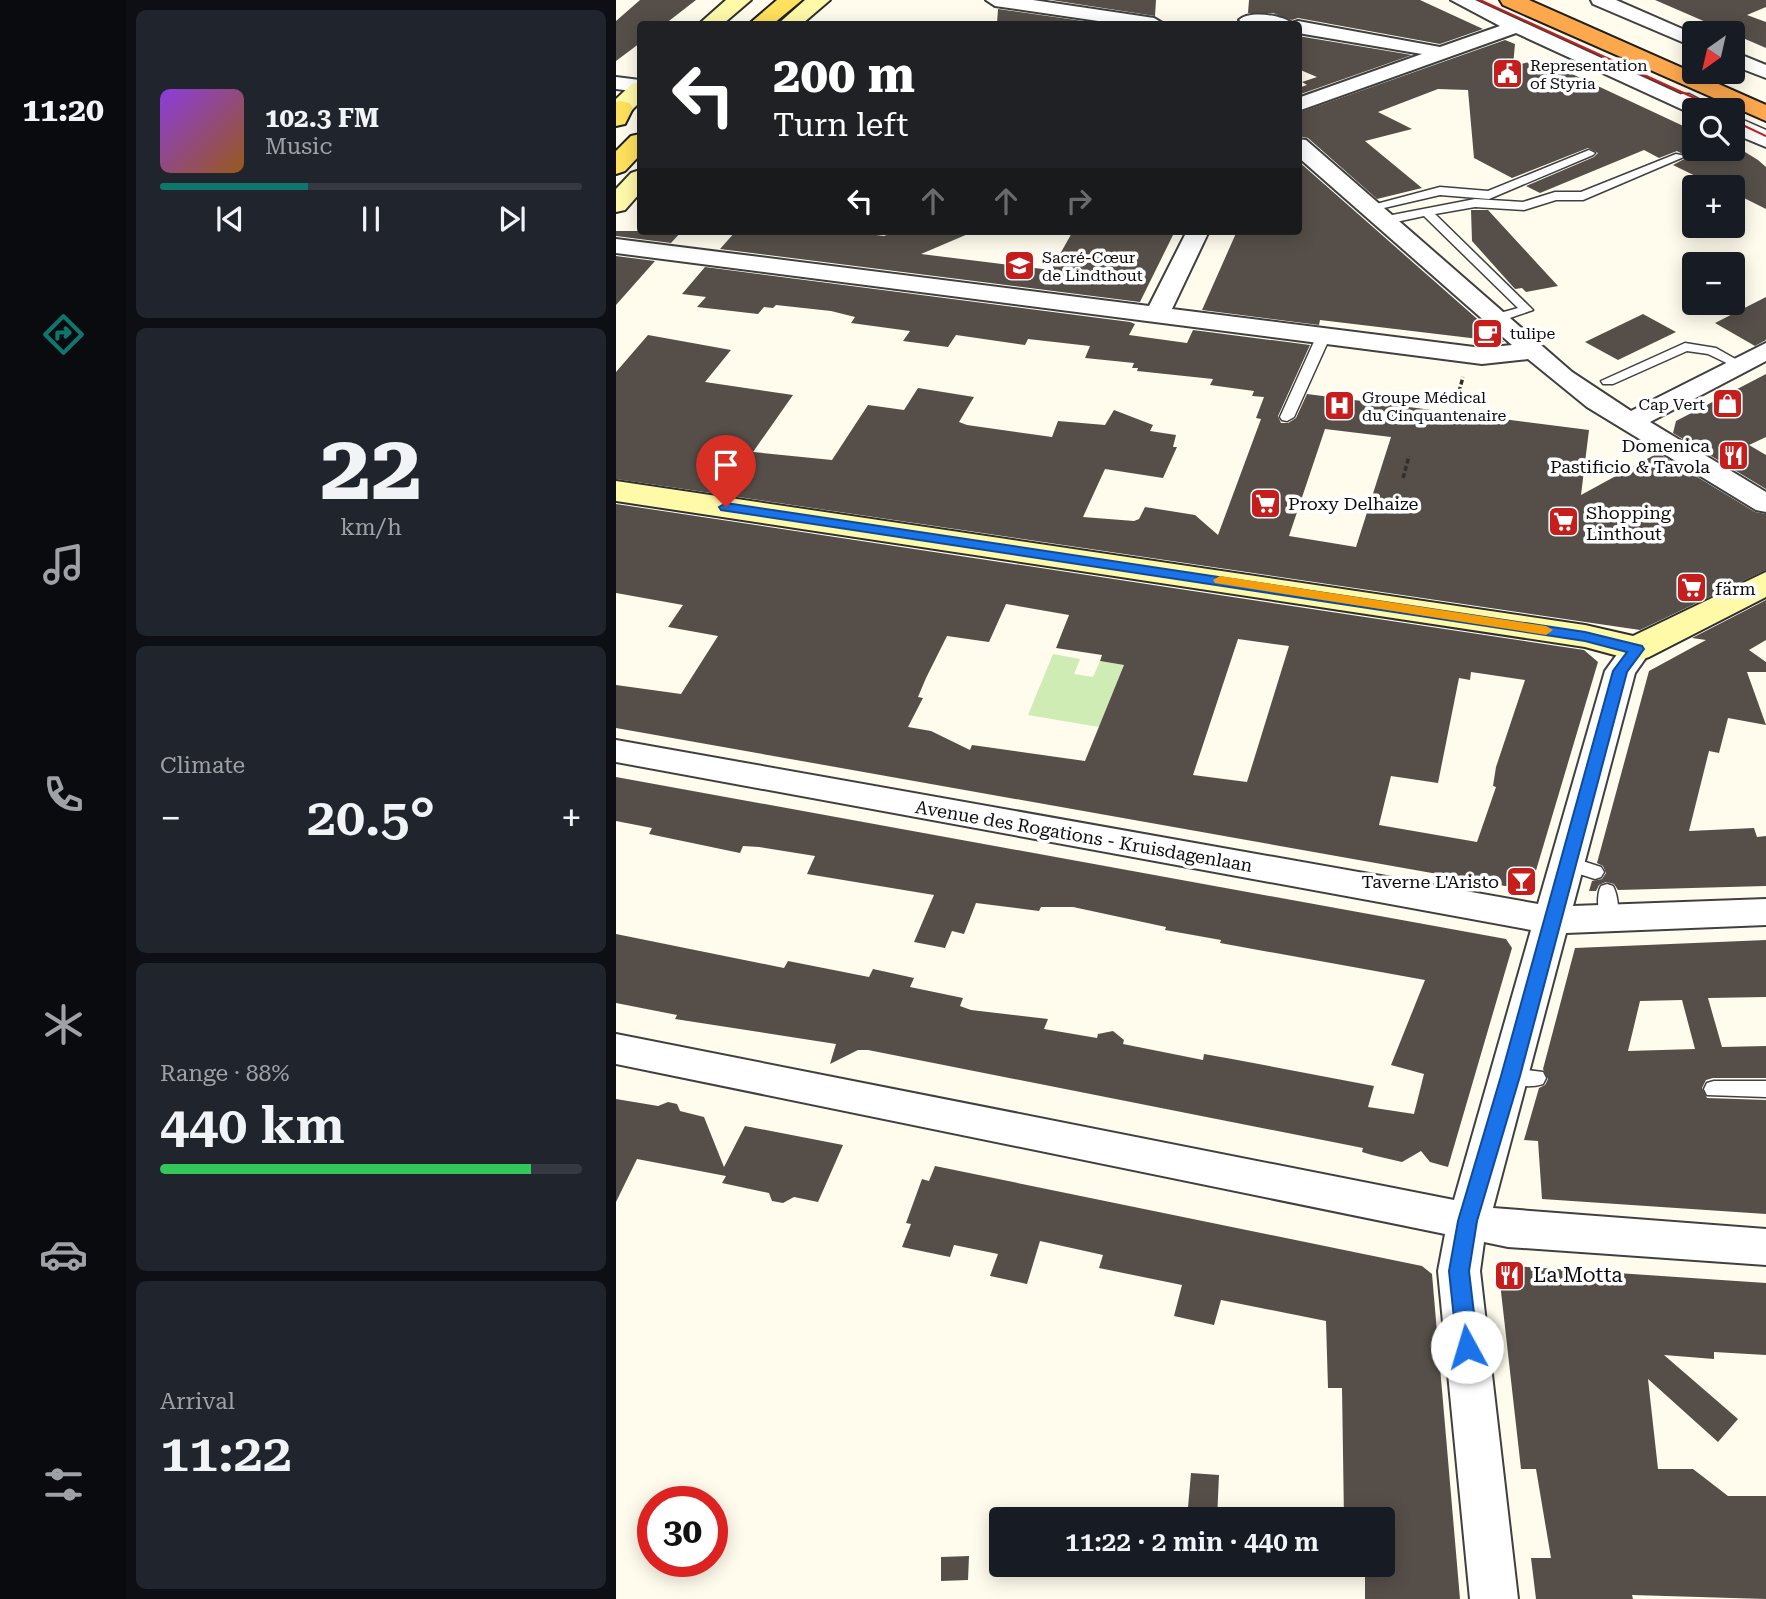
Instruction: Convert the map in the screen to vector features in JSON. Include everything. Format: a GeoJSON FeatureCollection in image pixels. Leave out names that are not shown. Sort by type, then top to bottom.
{"type":"FeatureCollection","features":[{"type":"Feature","properties":{"kind":"highway"},"geometry":{"type":"LineString","coordinates":[[1511,0],[1766,114]]}},
{"type":"Feature","properties":{"kind":"highway"},"geometry":{"type":"LineString","coordinates":[[1556,0],[1682,57]]}},
{"type":"Feature","properties":{"kind":"highway"},"geometry":{"type":"LineString","coordinates":[[1743,84],[1766,94]]}},
{"type":"Feature","properties":{"kind":"main road"},"geometry":{"type":"LineString","coordinates":[[744,21],[771,0]]}},
{"type":"Feature","properties":{"kind":"main road"},"geometry":{"type":"LineString","coordinates":[[764,21],[791,0]]}},
{"type":"Feature","properties":{"kind":"main road"},"geometry":{"type":"LineString","coordinates":[[616,144],[623,115]]}},
{"type":"Feature","properties":{"kind":"main road"},"geometry":{"type":"LineString","coordinates":[[616,166],[637,144]]}},
{"type":"Feature","properties":{"kind":"main road"},"geometry":{"type":"LineString","coordinates":[[616,182],[637,162]]}},
{"type":"Feature","properties":{"kind":"street"},"geometry":{"type":"LineString","coordinates":[[714,21],[740,0]]}},
{"type":"Feature","properties":{"kind":"street"},"geometry":{"type":"LineString","coordinates":[[793,21],[819,0]]}},
{"type":"Feature","properties":{"kind":"street"},"geometry":{"type":"LineString","coordinates":[[995,0],[1134,21]]}},
{"type":"Feature","properties":{"kind":"street"},"geometry":{"type":"LineString","coordinates":[[1239,0],[1246,21]]}},
{"type":"Feature","properties":{"kind":"street"},"geometry":{"type":"LineString","coordinates":[[1460,0],[1682,102]]}},
{"type":"Feature","properties":{"kind":"street"},"geometry":{"type":"LineString","coordinates":[[1600,0],[1682,36]]}},
{"type":"Feature","properties":{"kind":"street"},"geometry":{"type":"LineString","coordinates":[[1302,104],[1517,26]]}},
{"type":"Feature","properties":{"kind":"street"},"geometry":{"type":"LineString","coordinates":[[1302,28],[1429,50],[1438,54]]}},
{"type":"Feature","properties":{"kind":"street"},"geometry":{"type":"LineString","coordinates":[[1745,63],[1766,72]]}},
{"type":"Feature","properties":{"kind":"street"},"geometry":{"type":"LineString","coordinates":[[616,83],[637,86]]}},
{"type":"Feature","properties":{"kind":"street"},"geometry":{"type":"LineString","coordinates":[[623,115],[637,92]]}},
{"type":"Feature","properties":{"kind":"street"},"geometry":{"type":"LineString","coordinates":[[1745,132],[1766,141]]}},
{"type":"Feature","properties":{"kind":"street"},"geometry":{"type":"LineString","coordinates":[[1302,148],[1533,351],[1596,401],[1766,504]]}},
{"type":"Feature","properties":{"kind":"street"},"geometry":{"type":"LineString","coordinates":[[616,204],[637,181]]}},
{"type":"Feature","properties":{"kind":"street"},"geometry":{"type":"LineString","coordinates":[[1158,313],[1196,235]]}},
{"type":"Feature","properties":{"kind":"street"},"geometry":{"type":"LineString","coordinates":[[616,246],[1482,356],[1533,351]]}},
{"type":"Feature","properties":{"kind":"street"},"geometry":{"type":"LineString","coordinates":[[1630,422],[1766,351]]}},
{"type":"Feature","properties":{"kind":"street"},"geometry":{"type":"LineString","coordinates":[[616,491],[1585,636],[1637,649]]}},
{"type":"Feature","properties":{"kind":"street"},"geometry":{"type":"LineString","coordinates":[[1494,1599],[1459,1271],[1467,1221],[1523,1077],[1552,920],[1581,867],[1620,671],[1637,649],[1766,583]]}},
{"type":"Feature","properties":{"kind":"street","name":"Avenue des Rogations - Kruisdagenlaan"},"geometry":{"type":"LineString","coordinates":[[616,751],[1552,920],[1608,904],[1766,912]]}},
{"type":"Feature","properties":{"kind":"street"},"geometry":{"type":"LineString","coordinates":[[616,1049],[1508,1229],[1766,1247]]}},
{"type":"Feature","properties":{"kind":"lane"},"geometry":{"type":"LineString","coordinates":[[1475,0],[1689,98]]}},
{"type":"Feature","properties":{"kind":"lane"},"geometry":{"type":"LineString","coordinates":[[1745,129],[1766,134]]}},
{"type":"Feature","properties":{"kind":"lane"},"geometry":{"type":"LineString","coordinates":[[1379,214],[1440,191],[1489,195],[1589,153]]}},
{"type":"Feature","properties":{"kind":"lane"},"geometry":{"type":"LineString","coordinates":[[1379,214],[1427,213],[1475,203],[1524,206],[1555,196],[1583,196],[1680,156]]}},
{"type":"Feature","properties":{"kind":"lane"},"geometry":{"type":"LineString","coordinates":[[1427,213],[1527,310],[1498,318]]}},
{"type":"Feature","properties":{"kind":"lane"},"geometry":{"type":"LineString","coordinates":[[1287,417],[1324,335]]}},
{"type":"Feature","properties":{"kind":"lane"},"geometry":{"type":"LineString","coordinates":[[1608,381],[1685,347],[1711,351],[1739,365]]}},
{"type":"Feature","properties":{"kind":"lane"},"geometry":{"type":"LineString","coordinates":[[1714,1089],[1766,1089]]}},
{"type":"Feature","properties":{"kind":"path"},"geometry":{"type":"LineString","coordinates":[[1457,400],[1460,386]]}},
{"type":"Feature","properties":{"kind":"path"},"geometry":{"type":"LineString","coordinates":[[1403,478],[1409,456]]}},
{"type":"Feature","properties":{"kind":"path"},"geometry":{"type":"LineString","coordinates":[[1604,473],[1620,474]]}},
{"type":"Feature","properties":{"kind":"green space"},"geometry":{"type":"Polygon","coordinates":[[[1053,654],[1080,659],[1074,674],[1093,677],[1100,661],[1124,665],[1099,727],[1028,715],[1053,654]]]}},
{"type":"Feature","properties":{"kind":"building"},"geometry":{"type":"Polygon","coordinates":[[[640,0],[696,0],[669,21],[637,21],[637,45],[616,61],[616,21],[640,0]]]}},
{"type":"Feature","properties":{"kind":"building"},"geometry":{"type":"Polygon","coordinates":[[[1051,0],[1156,0],[1155,16],[1051,0]]]}},
{"type":"Feature","properties":{"kind":"building"},"geometry":{"type":"Polygon","coordinates":[[[1249,0],[1420,0],[1483,29],[1440,44],[1298,18],[1292,20],[1273,13],[1248,13],[1249,0]]]}},
{"type":"Feature","properties":{"kind":"building"},"geometry":{"type":"Polygon","coordinates":[[[1655,0],[1766,0],[1766,7],[1747,15],[1766,22],[1766,48],[1745,39],[1745,21],[1704,21],[1655,0]]]}},
{"type":"Feature","properties":{"kind":"building"},"geometry":{"type":"Polygon","coordinates":[[[998,9],[1083,21],[997,21],[998,9]]]}},
{"type":"Feature","properties":{"kind":"building"},"geometry":{"type":"Polygon","coordinates":[[[1302,37],[1412,55],[1302,94],[1302,87],[1307,85],[1302,82],[1317,77],[1302,71],[1302,37]]]}},
{"type":"Feature","properties":{"kind":"building"},"geometry":{"type":"Polygon","coordinates":[[[1505,40],[1515,44],[1513,66],[1540,59],[1682,125],[1682,154],[1677,151],[1659,158],[1644,150],[1540,193],[1526,186],[1598,153],[1588,148],[1512,178],[1474,158],[1468,90],[1438,89],[1378,112],[1412,129],[1365,141],[1422,188],[1377,199],[1308,138],[1302,137],[1302,112],[1505,40]]]}},
{"type":"Feature","properties":{"kind":"building"},"geometry":{"type":"Polygon","coordinates":[[[1745,152],[1766,167],[1766,209],[1745,198],[1745,175],[1693,175],[1673,165],[1682,160],[1745,161],[1745,152]]]}},
{"type":"Feature","properties":{"kind":"building"},"geometry":{"type":"Polygon","coordinates":[[[1302,165],[1504,342],[1320,320],[1319,325],[1202,310],[1235,235],[1302,235],[1302,165]]]}},
{"type":"Feature","properties":{"kind":"building"},"geometry":{"type":"Polygon","coordinates":[[[1471,210],[1488,210],[1558,286],[1526,292],[1522,288],[1515,289],[1472,241],[1471,210]]]}},
{"type":"Feature","properties":{"kind":"building"},"geometry":{"type":"Polygon","coordinates":[[[616,231],[637,231],[637,235],[678,235],[671,243],[616,236],[616,231]]]}},
{"type":"Feature","properties":{"kind":"building","name":"Sacré-Cœur de Lindthout"},"geometry":{"type":"Polygon","coordinates":[[[732,235],[966,235],[921,254],[1051,270],[1071,235],[1173,235],[1140,302],[720,249],[732,235]]]}},
{"type":"Feature","properties":{"kind":"building"},"geometry":{"type":"Polygon","coordinates":[[[616,256],[655,261],[616,305],[616,256]]]}},
{"type":"Feature","properties":{"kind":"building"},"geometry":{"type":"Polygon","coordinates":[[[705,267],[1130,322],[1135,324],[1129,335],[1187,343],[1193,330],[1310,345],[1278,416],[1281,423],[1288,423],[1296,418],[1307,394],[1589,430],[1581,495],[1658,453],[1755,512],[1766,514],[1766,570],[1640,630],[616,479],[616,372],[648,335],[731,350],[705,382],[793,395],[753,452],[832,460],[868,405],[904,410],[918,388],[974,397],[959,422],[967,425],[1052,437],[1058,421],[1105,425],[1114,410],[1153,425],[1150,431],[1176,435],[1173,447],[1177,447],[1163,478],[1105,469],[1083,517],[1134,521],[1139,519],[1145,507],[1195,515],[1218,535],[1261,419],[1256,418],[1264,397],[1252,396],[1254,391],[1210,385],[1213,379],[1137,371],[1138,368],[1132,368],[1134,363],[1085,358],[1090,346],[1028,339],[1025,345],[956,335],[948,347],[903,341],[910,331],[851,323],[855,317],[831,311],[776,305],[773,308],[764,307],[758,314],[697,307],[706,297],[682,294],[705,267]],[[1325,429],[1289,536],[1356,547],[1391,437],[1325,429]]]}},
{"type":"Feature","properties":{"kind":"building"},"geometry":{"type":"Polygon","coordinates":[[[1766,297],[1766,340],[1755,346],[1715,323],[1731,315],[1745,315],[1745,308],[1766,297]]]}},
{"type":"Feature","properties":{"kind":"building"},"geometry":{"type":"Polygon","coordinates":[[[1643,314],[1676,332],[1618,360],[1585,342],[1643,314]]]}},
{"type":"Feature","properties":{"kind":"building"},"geometry":{"type":"Polygon","coordinates":[[[1766,374],[1766,437],[1749,445],[1766,455],[1766,489],[1673,433],[1676,421],[1766,374]]]}},
{"type":"Feature","properties":{"kind":"building"},"geometry":{"type":"Polygon","coordinates":[[[616,504],[1584,650],[1598,662],[1532,884],[1522,889],[616,728],[616,685],[681,694],[718,636],[668,627],[683,605],[616,593],[616,504]],[[1006,604],[989,642],[947,636],[926,678],[918,697],[923,698],[908,727],[931,731],[970,750],[972,745],[1085,761],[1124,665],[1100,661],[1102,655],[1056,648],[1069,615],[1006,604]],[[1238,639],[1193,775],[1247,782],[1289,646],[1238,639]],[[1471,672],[1470,680],[1459,678],[1438,783],[1391,776],[1379,825],[1477,842],[1496,787],[1493,786],[1496,767],[1525,680],[1471,672]]]}},
{"type":"Feature","properties":{"kind":"building"},"geometry":{"type":"Polygon","coordinates":[[[1766,600],[1766,640],[1749,650],[1766,662],[1766,672],[1747,672],[1766,725],[1728,718],[1719,753],[1709,751],[1689,831],[1754,828],[1757,837],[1766,836],[1766,886],[1618,890],[1614,884],[1606,882],[1599,885],[1596,891],[1589,891],[1592,881],[1602,879],[1606,873],[1603,866],[1597,863],[1649,671],[1706,640],[1692,638],[1766,600]]]}},
{"type":"Feature","properties":{"kind":"building"},"geometry":{"type":"Polygon","coordinates":[[[616,777],[1506,939],[1512,948],[1448,1167],[1430,1162],[1421,1151],[1402,1162],[1362,1152],[1363,1148],[868,1050],[858,1050],[830,1064],[836,1044],[675,1019],[677,1015],[616,1003],[616,934],[784,968],[788,961],[869,977],[873,969],[914,978],[910,987],[963,998],[960,1006],[971,1010],[1048,1019],[1044,1029],[1097,1038],[1098,1034],[1113,1031],[1124,1040],[1123,1044],[1203,1060],[1204,1054],[1374,1086],[1368,1107],[1414,1114],[1424,1074],[1391,1065],[1425,980],[1220,943],[1221,940],[1165,930],[1166,927],[1073,907],[1041,907],[1039,911],[976,903],[964,934],[952,931],[945,948],[914,942],[934,895],[807,874],[815,856],[743,846],[740,853],[649,834],[652,828],[616,821],[616,777]]]}},
{"type":"Feature","properties":{"kind":"building"},"geometry":{"type":"Polygon","coordinates":[[[1766,940],[1766,997],[1708,998],[1722,1047],[1766,1046],[1766,1078],[1713,1078],[1706,1080],[1702,1088],[1707,1098],[1766,1100],[1766,1214],[1542,1199],[1538,1141],[1524,1140],[1539,1088],[1545,1085],[1548,1079],[1543,1069],[1575,948],[1766,940]],[[1682,1000],[1640,1001],[1628,1051],[1695,1049],[1682,1000]]]}},
{"type":"Feature","properties":{"kind":"building"},"geometry":{"type":"Polygon","coordinates":[[[616,1099],[658,1106],[668,1102],[677,1104],[680,1111],[704,1117],[724,1167],[745,1126],[843,1145],[818,1202],[794,1197],[783,1203],[772,1201],[769,1193],[722,1183],[726,1176],[637,1159],[616,1202],[616,1099]]]}},
{"type":"Feature","properties":{"kind":"building"},"geometry":{"type":"Polygon","coordinates":[[[935,1166],[1422,1266],[1432,1274],[1460,1599],[1365,1599],[1365,1577],[1395,1577],[1395,1507],[1344,1507],[1342,1388],[1328,1388],[1326,1321],[1221,1300],[1214,1325],[1174,1316],[1182,1285],[1099,1268],[1103,1255],[1040,1241],[1027,1284],[990,1276],[998,1254],[954,1245],[950,1257],[902,1247],[911,1224],[906,1223],[922,1179],[929,1181],[935,1166]]]}},
{"type":"Feature","properties":{"kind":"building"},"geometry":{"type":"Polygon","coordinates":[[[1498,1265],[1766,1283],[1766,1355],[1714,1352],[1714,1359],[1664,1355],[1738,1419],[1718,1442],[1648,1379],[1658,1469],[1693,1469],[1728,1496],[1766,1496],[1766,1599],[1632,1595],[1633,1599],[1536,1599],[1531,1558],[1551,1558],[1536,1469],[1521,1469],[1498,1265]]]}},
{"type":"Feature","properties":{"kind":"building"},"geometry":{"type":"Polygon","coordinates":[[[1191,1473],[1219,1475],[1218,1507],[1188,1507],[1191,1473]]]}},
{"type":"Feature","properties":{"kind":"building"},"geometry":{"type":"Polygon","coordinates":[[[969,1556],[968,1580],[941,1581],[941,1557],[969,1556]]]}},
{"type":"Feature","properties":{"kind":"tram line"},"geometry":{"type":"LineString","coordinates":[[1480,0],[1695,98]]}},
{"type":"Feature","properties":{"kind":"tram line"},"geometry":{"type":"LineString","coordinates":[[1745,126],[1766,136]]}},
{"type":"Feature","properties":{"kind":"slow traffic"},"geometry":{"type":"LineString","coordinates":[[1220,580],[1546,630]]}},
{"type":"Feature","properties":{"kind":"place","name":"Representation of Styria"},"geometry":{"type":"Point","coordinates":[1507,74]}},
{"type":"Feature","properties":{"kind":"place","name":"Sacré-Cœur de Lindthout"},"geometry":{"type":"Point","coordinates":[1019,266]}},
{"type":"Feature","properties":{"kind":"place","name":"tulipe"},"geometry":{"type":"Point","coordinates":[1487,333]}},
{"type":"Feature","properties":{"kind":"place","name":"Cap Vert"},"geometry":{"type":"Point","coordinates":[1728,404]}},
{"type":"Feature","properties":{"kind":"place","name":"Groupe Médical du Cinquantenaire"},"geometry":{"type":"Point","coordinates":[1339,406]}},
{"type":"Feature","properties":{"kind":"place","name":"Domenica Pastificio & Tavola"},"geometry":{"type":"Point","coordinates":[1733,455]}},
{"type":"Feature","properties":{"kind":"place","name":"Proxy Delhaize"},"geometry":{"type":"Point","coordinates":[1265,503]}},
{"type":"Feature","properties":{"kind":"place","name":"Shopping Linthout"},"geometry":{"type":"Point","coordinates":[1563,522]}},
{"type":"Feature","properties":{"kind":"place","name":"färm"},"geometry":{"type":"Point","coordinates":[1692,588]}},
{"type":"Feature","properties":{"kind":"place","name":"Taverne L'Aristo"},"geometry":{"type":"Point","coordinates":[1522,881]}},
{"type":"Feature","properties":{"kind":"place","name":"La Motta"},"geometry":{"type":"Point","coordinates":[1510,1275]}},
{"type":"Feature","properties":{"kind":"route"},"geometry":{"type":"LineString","coordinates":[[726,507],[1585,636],[1637,649],[1620,671],[1511,1076],[1467,1221],[1459,1271],[1467,1347]]}}]}
